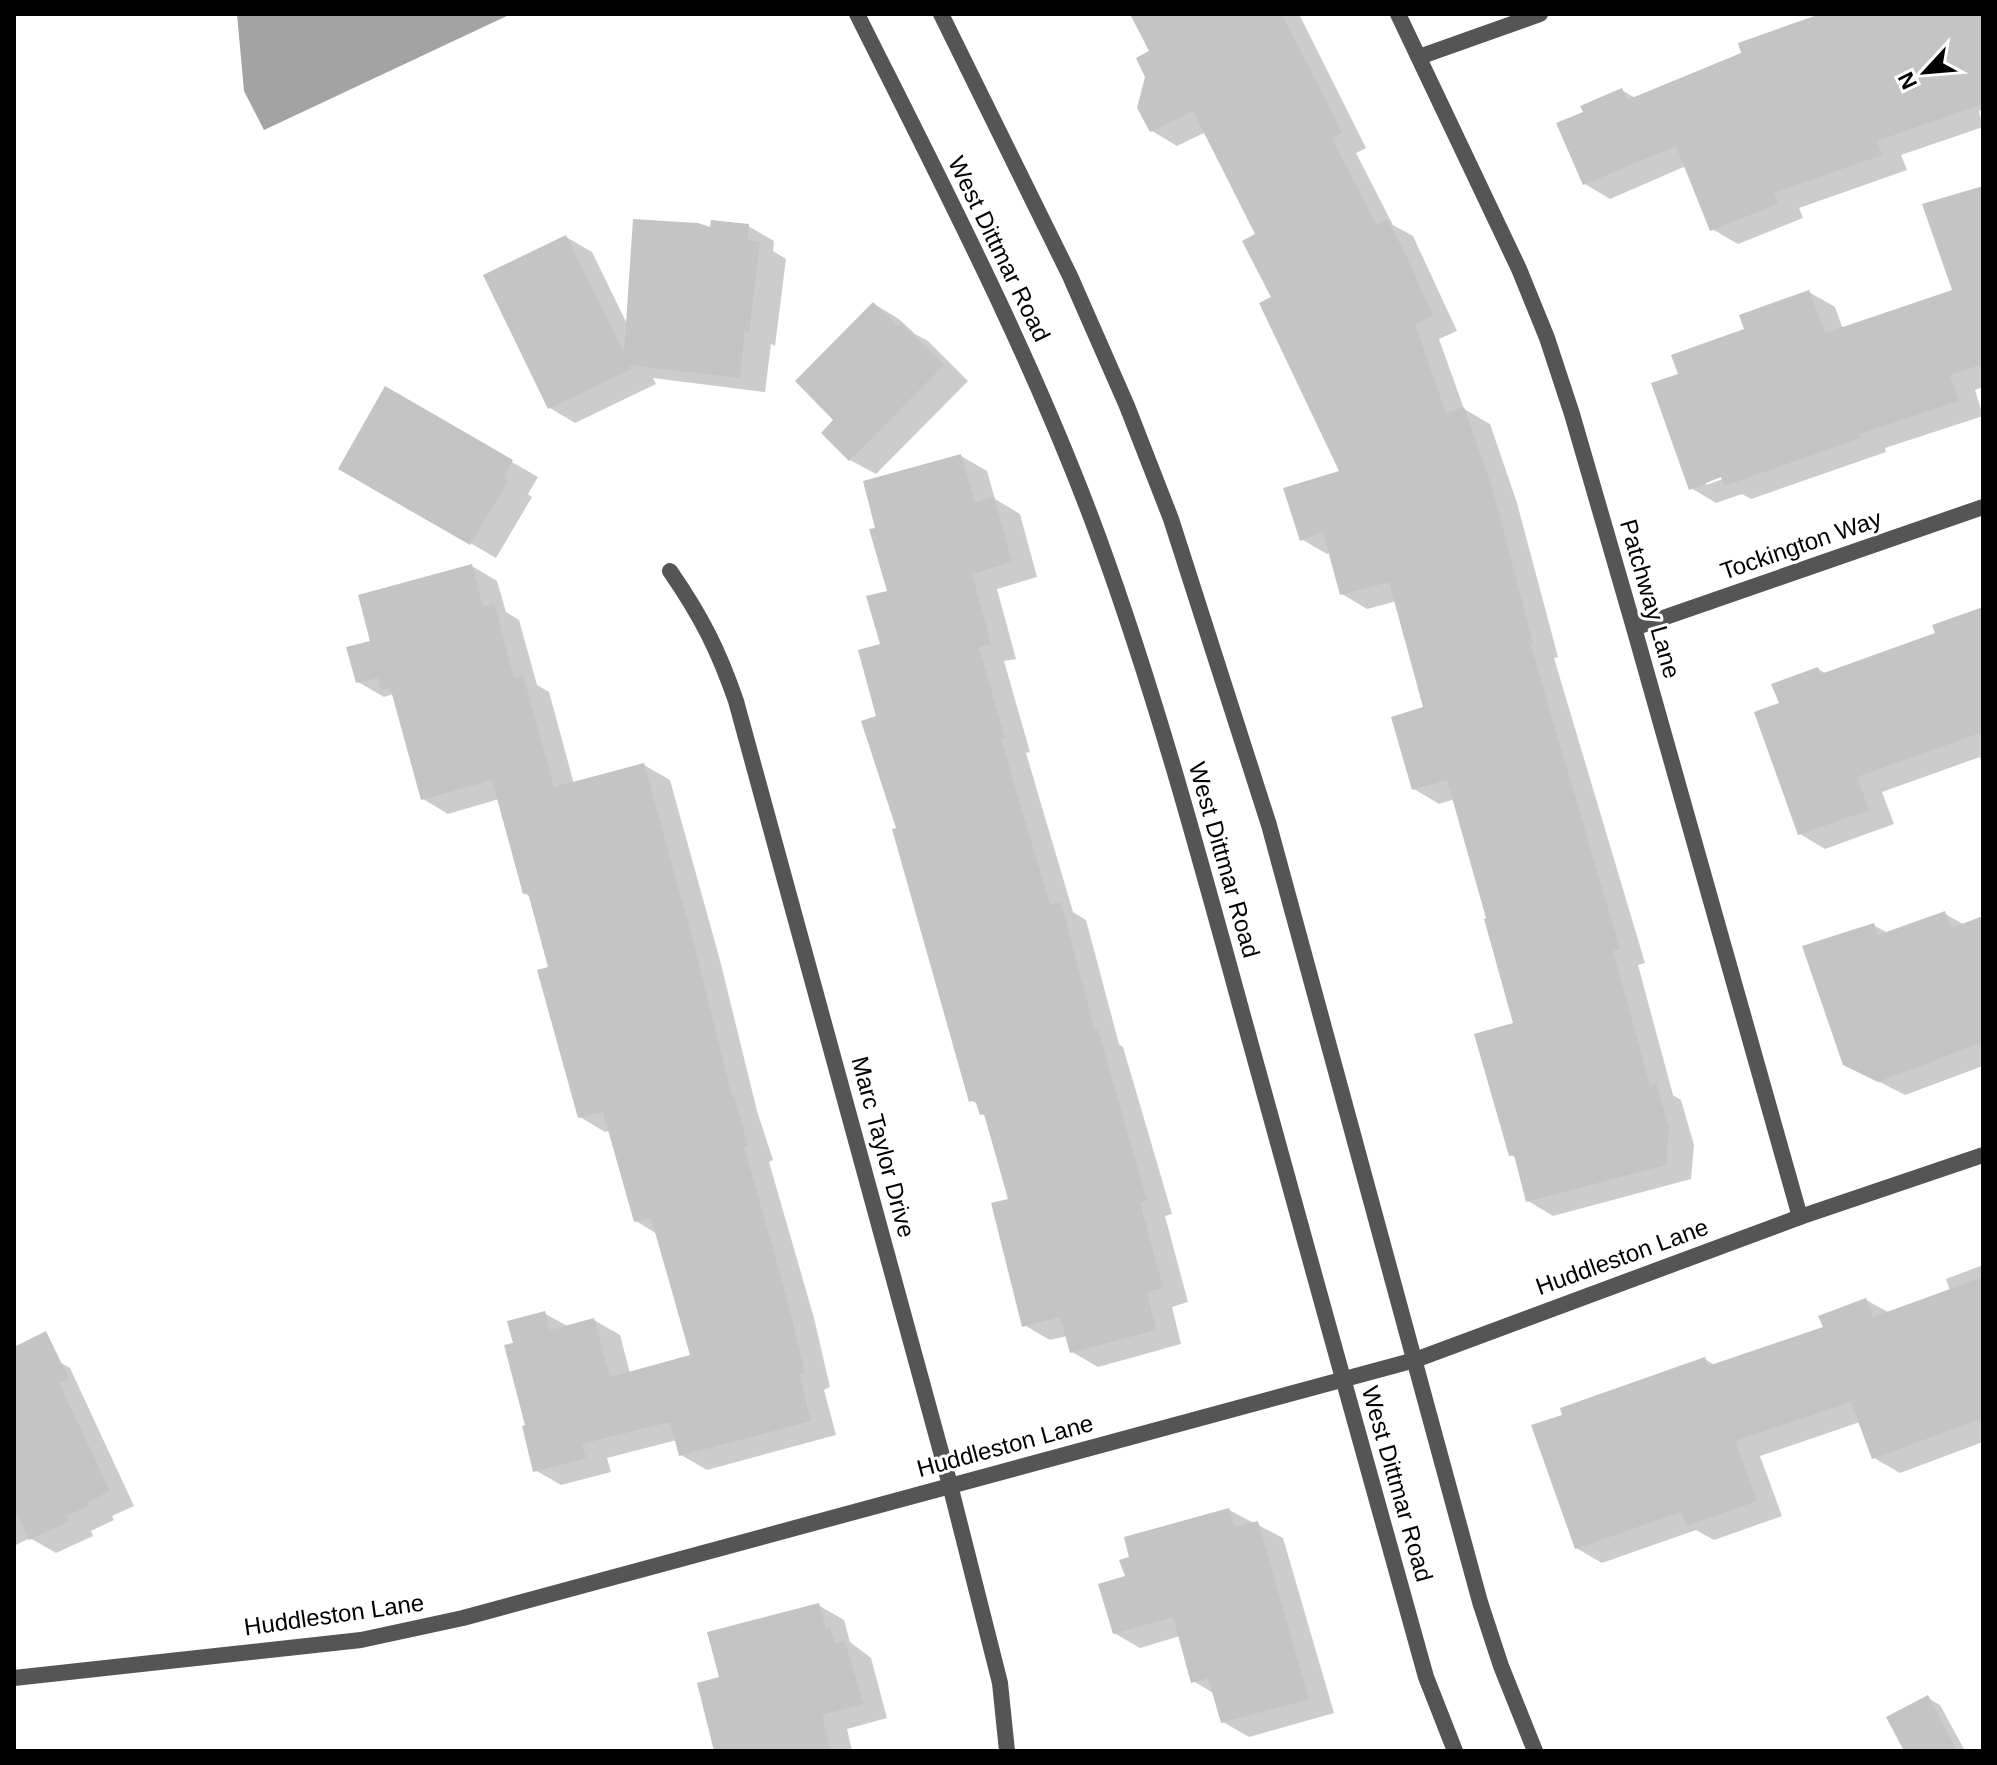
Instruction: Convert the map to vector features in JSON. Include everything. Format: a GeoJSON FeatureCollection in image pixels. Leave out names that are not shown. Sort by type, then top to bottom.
{"type":"FeatureCollection","features":[{"type":"Feature","properties":{"kind":"street","name":"West Dittmar Road"},"geometry":{"type":"LineString","coordinates":[[857,14],[994,290],[1036,383],[1097,535],[1139,655],[1202,866],[1426,1677],[1455,1751]]}},
{"type":"Feature","properties":{"kind":"street","name":"West Dittmar Road"},"geometry":{"type":"LineString","coordinates":[[941,14],[1070,276],[1127,406],[1171,519],[1269,825],[1480,1602],[1501,1666],[1535,1751]]}},
{"type":"Feature","properties":{"kind":"street","name":"Patchway Lane"},"geometry":{"type":"LineString","coordinates":[[1398,14],[1519,269],[1547,338],[1634,628],[1800,1217]]}},
{"type":"Feature","properties":{"kind":"street"},"geometry":{"type":"LineString","coordinates":[[1419,57],[1540,14]]}},
{"type":"Feature","properties":{"kind":"street","name":"Tockington Way"},"geometry":{"type":"LineString","coordinates":[[1634,628],[1983,507]]}},
{"type":"Feature","properties":{"kind":"street","name":"Marc Taylor Drive"},"geometry":{"type":"LineString","coordinates":[[670,571],[699,613],[736,701],[950,1485],[1000,1683],[1007,1751]]}},
{"type":"Feature","properties":{"kind":"street","name":"Huddleston Lane"},"geometry":{"type":"LineString","coordinates":[[14,1678],[405,1633],[1415,1360],[1800,1217],[1983,1155]]}},
{"type":"Feature","properties":{"kind":"shaded area"},"geometry":{"type":"Polygon","coordinates":[[[237,14],[511,14],[264,130],[244,91],[237,14]]]}},
{"type":"Feature","properties":{"kind":"building"},"geometry":{"type":"Polygon","coordinates":[[[1130,14],[1282,14],[1342,133],[1332,138],[1376,225],[1387,219],[1405,253],[1433,316],[1415,324],[1446,413],[1464,407],[1492,487],[1533,643],[1530,643],[1620,949],[1613,951],[1650,1085],[1656,1083],[1669,1129],[1666,1165],[1526,1202],[1514,1155],[1509,1156],[1474,1034],[1513,1023],[1486,918],[1447,780],[1412,790],[1391,717],[1423,707],[1389,582],[1340,595],[1323,532],[1300,541],[1283,488],[1339,471],[1259,303],[1271,297],[1242,241],[1255,234],[1193,111],[1150,132],[1137,108],[1145,77],[1136,58],[1149,51],[1130,14]]]}},
{"type":"Feature","properties":{"kind":"building"},"geometry":{"type":"Polygon","coordinates":[[[1820,14],[1983,14],[1983,104],[1877,141],[1882,155],[1774,193],[1778,204],[1710,231],[1676,146],[1583,185],[1556,123],[1583,112],[1580,106],[1622,88],[1627,100],[1741,53],[1738,43],[1820,14]]]}},
{"type":"Feature","properties":{"kind":"building"},"geometry":{"type":"Polygon","coordinates":[[[1983,186],[1983,364],[1950,375],[1959,401],[1860,434],[1861,438],[1724,486],[1721,477],[1689,490],[1651,383],[1678,374],[1671,355],[1744,329],[1739,315],[1809,290],[1825,333],[1952,290],[1922,204],[1983,186]]]}},
{"type":"Feature","properties":{"kind":"building"},"geometry":{"type":"Polygon","coordinates":[[[633,219],[698,223],[710,227],[711,220],[749,224],[748,240],[760,242],[749,334],[745,330],[740,378],[629,365],[632,369],[548,409],[483,275],[566,235],[624,353],[633,219]]]}},
{"type":"Feature","properties":{"kind":"building"},"geometry":{"type":"Polygon","coordinates":[[[873,302],[899,327],[902,324],[944,365],[849,461],[821,433],[833,420],[795,381],[873,302]]]}},
{"type":"Feature","properties":{"kind":"building"},"geometry":{"type":"Polygon","coordinates":[[[385,386],[513,460],[504,478],[508,481],[470,545],[338,469],[385,386]]]}},
{"type":"Feature","properties":{"kind":"building"},"geometry":{"type":"Polygon","coordinates":[[[961,454],[975,502],[994,497],[1012,562],[972,574],[991,644],[979,647],[1005,738],[1001,739],[1050,905],[1061,902],[1095,1031],[1098,1030],[1147,1200],[1140,1202],[1163,1288],[1147,1292],[1156,1330],[1070,1353],[1060,1317],[1022,1327],[991,1203],[1008,1199],[984,1114],[980,1115],[975,1100],[969,1102],[892,829],[896,828],[861,721],[876,716],[858,650],[880,644],[866,596],[887,591],[869,529],[875,528],[863,481],[961,454]]]}},
{"type":"Feature","properties":{"kind":"building"},"geometry":{"type":"Polygon","coordinates":[[[472,564],[483,607],[494,603],[514,678],[523,675],[554,787],[644,763],[748,1146],[744,1147],[788,1302],[805,1373],[799,1375],[811,1421],[679,1456],[670,1422],[582,1444],[586,1458],[533,1472],[522,1426],[525,1425],[504,1345],[513,1343],[507,1321],[545,1311],[550,1330],[594,1318],[610,1377],[690,1355],[651,1218],[634,1222],[603,1112],[578,1118],[537,970],[548,967],[528,893],[523,894],[492,780],[421,800],[390,687],[381,690],[378,678],[356,683],[346,647],[370,641],[358,595],[472,564]]]}},
{"type":"Feature","properties":{"kind":"building"},"geometry":{"type":"Polygon","coordinates":[[[1983,607],[1983,732],[1857,777],[1869,810],[1798,835],[1754,712],[1779,703],[1771,684],[1818,667],[1821,674],[1935,633],[1932,625],[1983,607]]]}},
{"type":"Feature","properties":{"kind":"building"},"geometry":{"type":"Polygon","coordinates":[[[1945,911],[1951,928],[1983,916],[1983,1042],[1878,1082],[1843,1065],[1802,946],[1874,923],[1878,935],[1945,911]]]}},
{"type":"Feature","properties":{"kind":"building"},"geometry":{"type":"Polygon","coordinates":[[[1983,1277],[1983,1418],[1872,1459],[1851,1402],[1735,1441],[1757,1501],[1687,1526],[1681,1512],[1575,1549],[1531,1425],[1562,1415],[1560,1408],[1705,1357],[1708,1366],[1823,1327],[1818,1316],[1866,1298],[1873,1317],[1983,1277]]]}},
{"type":"Feature","properties":{"kind":"building"},"geometry":{"type":"Polygon","coordinates":[[[46,1331],[69,1379],[59,1383],[110,1491],[88,1502],[89,1506],[66,1516],[69,1521],[29,1540],[14,1508],[14,1347],[46,1331]]]}},
{"type":"Feature","properties":{"kind":"building"},"geometry":{"type":"Polygon","coordinates":[[[1229,1508],[1235,1527],[1258,1521],[1309,1699],[1221,1723],[1208,1678],[1191,1683],[1173,1617],[1113,1634],[1098,1584],[1125,1576],[1119,1560],[1129,1557],[1124,1537],[1229,1508]]]}},
{"type":"Feature","properties":{"kind":"building"},"geometry":{"type":"Polygon","coordinates":[[[819,1603],[826,1629],[830,1628],[835,1643],[845,1641],[863,1704],[822,1715],[831,1751],[714,1751],[697,1683],[719,1677],[707,1632],[819,1603]]]}},
{"type":"Feature","properties":{"kind":"building"},"geometry":{"type":"Polygon","coordinates":[[[1928,1695],[1957,1751],[1904,1751],[1886,1717],[1928,1695]]]}}]}
